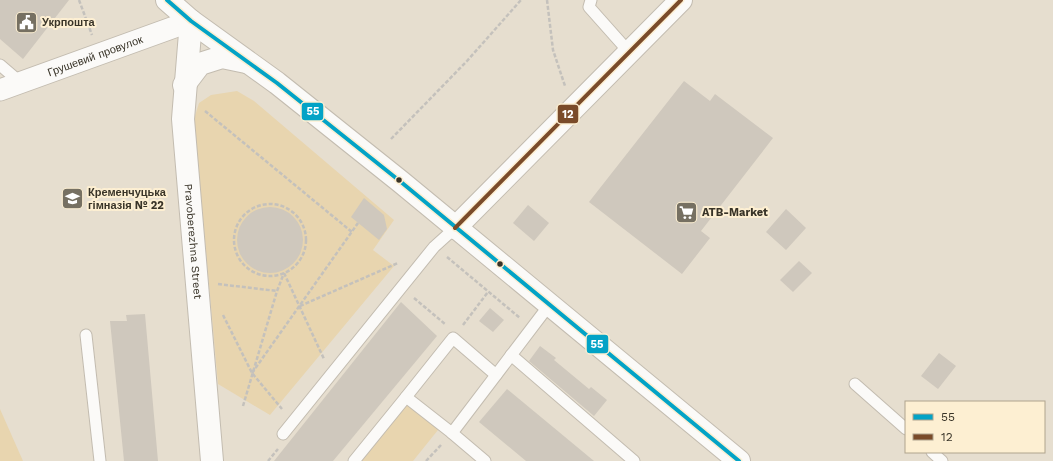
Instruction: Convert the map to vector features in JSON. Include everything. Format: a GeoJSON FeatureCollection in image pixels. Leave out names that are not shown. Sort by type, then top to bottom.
{"type":"FeatureCollection","features":[{"type":"Feature","properties":{"kind":"street"},"geometry":{"type":"LineString","coordinates":[[168,0],[191,21],[307,106],[550,304],[739,461]]}},
{"type":"Feature","properties":{"kind":"street"},"geometry":{"type":"LineString","coordinates":[[455,228],[680,0]]}},
{"type":"Feature","properties":{"kind":"street","name":"Грушевий провулок"},"geometry":{"type":"LineString","coordinates":[[0,90],[191,21]]}},
{"type":"Feature","properties":{"kind":"street","name":"Pravoberezhna Street"},"geometry":{"type":"LineString","coordinates":[[191,21],[184,84],[183,119],[212,461]]}},
{"type":"Feature","properties":{"kind":"street"},"geometry":{"type":"LineString","coordinates":[[184,84],[200,64],[222,57],[249,63]]}},
{"type":"Feature","properties":{"kind":"lane"},"geometry":{"type":"LineString","coordinates":[[591,0],[589,7],[629,52]]}},
{"type":"Feature","properties":{"kind":"lane"},"geometry":{"type":"LineString","coordinates":[[0,66],[21,83]]}},
{"type":"Feature","properties":{"kind":"lane"},"geometry":{"type":"LineString","coordinates":[[283,434],[434,247],[455,228]]}},
{"type":"Feature","properties":{"kind":"lane"},"geometry":{"type":"LineString","coordinates":[[452,433],[550,304]]}},
{"type":"Feature","properties":{"kind":"lane"},"geometry":{"type":"LineString","coordinates":[[86,335],[100,461]]}},
{"type":"Feature","properties":{"kind":"lane"},"geometry":{"type":"LineString","coordinates":[[354,461],[455,335],[496,375]]}},
{"type":"Feature","properties":{"kind":"lane"},"geometry":{"type":"LineString","coordinates":[[511,355],[634,461]]}},
{"type":"Feature","properties":{"kind":"lane"},"geometry":{"type":"LineString","coordinates":[[855,384],[905,428]]}},
{"type":"Feature","properties":{"kind":"lane"},"geometry":{"type":"LineString","coordinates":[[406,397],[485,461]]}},
{"type":"Feature","properties":{"kind":"lane"},"geometry":{"type":"LineString","coordinates":[[933,453],[942,461]]}},
{"type":"Feature","properties":{"kind":"path"},"geometry":{"type":"LineString","coordinates":[[79,0],[92,36]]}},
{"type":"Feature","properties":{"kind":"path"},"geometry":{"type":"LineString","coordinates":[[391,139],[467,61],[522,0]]}},
{"type":"Feature","properties":{"kind":"path"},"geometry":{"type":"LineString","coordinates":[[547,0],[553,50],[565,87]]}},
{"type":"Feature","properties":{"kind":"path"},"geometry":{"type":"LineString","coordinates":[[202,108],[352,232]]}},
{"type":"Feature","properties":{"kind":"path"},"geometry":{"type":"LineString","coordinates":[[243,406],[284,272],[291,269],[300,260],[305,247],[305,234],[300,220],[290,210],[277,204],[262,204],[249,210],[239,221],[234,234],[234,248],[240,261],[251,271],[264,276],[279,275],[284,272]]}},
{"type":"Feature","properties":{"kind":"path"},"geometry":{"type":"LineString","coordinates":[[252,373],[358,223]]}},
{"type":"Feature","properties":{"kind":"path"},"geometry":{"type":"LineString","coordinates":[[434,247],[532,328]]}},
{"type":"Feature","properties":{"kind":"path"},"geometry":{"type":"LineString","coordinates":[[300,306],[399,263]]}},
{"type":"Feature","properties":{"kind":"path"},"geometry":{"type":"LineString","coordinates":[[284,272],[331,375]]}},
{"type":"Feature","properties":{"kind":"path"},"geometry":{"type":"LineString","coordinates":[[214,284],[277,291]]}},
{"type":"Feature","properties":{"kind":"path"},"geometry":{"type":"LineString","coordinates":[[401,288],[455,335],[488,292]]}},
{"type":"Feature","properties":{"kind":"path"},"geometry":{"type":"LineString","coordinates":[[220,311],[252,373],[293,422]]}},
{"type":"Feature","properties":{"kind":"path"},"geometry":{"type":"LineString","coordinates":[[426,461],[452,433]]}},
{"type":"Feature","properties":{"kind":"shaded area"},"geometry":{"type":"Polygon","coordinates":[[[237,91],[254,101],[394,220],[373,250],[394,266],[270,415],[218,384],[194,119],[199,103],[211,95],[237,91]]]}},
{"type":"Feature","properties":{"kind":"shaded area"},"geometry":{"type":"Polygon","coordinates":[[[406,397],[442,425],[413,461],[354,461],[406,397]]]}},
{"type":"Feature","properties":{"kind":"shaded area"},"geometry":{"type":"Polygon","coordinates":[[[0,409],[23,461],[0,461],[0,409]]]}},
{"type":"Feature","properties":{"kind":"building","name":"Укрпошта"},"geometry":{"type":"Polygon","coordinates":[[[0,0],[69,0],[23,59],[0,39],[0,0]]]}},
{"type":"Feature","properties":{"kind":"building"},"geometry":{"type":"Polygon","coordinates":[[[684,81],[710,101],[715,94],[773,138],[701,231],[710,238],[682,274],[589,202],[684,81]]]}},
{"type":"Feature","properties":{"kind":"building"},"geometry":{"type":"Polygon","coordinates":[[[364,198],[384,215],[387,229],[379,240],[351,217],[364,198]]]}},
{"type":"Feature","properties":{"kind":"building"},"geometry":{"type":"Polygon","coordinates":[[[528,205],[549,223],[534,241],[513,223],[528,205]]]}},
{"type":"Feature","properties":{"kind":"building"},"geometry":{"type":"Polygon","coordinates":[[[263,207],[277,207],[289,212],[298,221],[303,233],[301,253],[294,264],[277,273],[263,273],[251,268],[242,259],[237,247],[237,233],[242,221],[251,212],[263,207]]]}},
{"type":"Feature","properties":{"kind":"building"},"geometry":{"type":"Polygon","coordinates":[[[786,209],[806,228],[786,250],[766,232],[786,209]]]}},
{"type":"Feature","properties":{"kind":"building"},"geometry":{"type":"Polygon","coordinates":[[[799,261],[812,273],[793,292],[780,280],[799,261]]]}},
{"type":"Feature","properties":{"kind":"building"},"geometry":{"type":"Polygon","coordinates":[[[401,302],[437,336],[333,461],[274,461],[401,302]]]}},
{"type":"Feature","properties":{"kind":"building"},"geometry":{"type":"Polygon","coordinates":[[[490,308],[504,320],[493,332],[479,321],[490,308]]]}},
{"type":"Feature","properties":{"kind":"building"},"geometry":{"type":"Polygon","coordinates":[[[145,314],[158,461],[124,461],[110,321],[127,321],[126,315],[145,314]]]}},
{"type":"Feature","properties":{"kind":"building"},"geometry":{"type":"Polygon","coordinates":[[[540,346],[556,358],[554,360],[589,389],[591,387],[607,400],[594,416],[529,361],[540,346]]]}},
{"type":"Feature","properties":{"kind":"building"},"geometry":{"type":"Polygon","coordinates":[[[939,353],[956,366],[938,389],[921,376],[939,353]]]}},
{"type":"Feature","properties":{"kind":"building"},"geometry":{"type":"Polygon","coordinates":[[[507,389],[594,461],[526,461],[479,422],[507,389]]]}},
{"type":"Feature","properties":{"kind":"transit line","name":"55"},"geometry":{"type":"LineString","coordinates":[[167,0],[191,21],[277,83],[401,182],[739,461]]}},
{"type":"Feature","properties":{"kind":"transit line","name":"12"},"geometry":{"type":"LineString","coordinates":[[455,228],[681,0]]}},
{"type":"Feature","properties":{"kind":"place","name":"Укрпошта"},"geometry":{"type":"Point","coordinates":[26,22]}},
{"type":"Feature","properties":{"kind":"place","name":"Кременчуцька гімназія № 22"},"geometry":{"type":"Point","coordinates":[72,198]}},
{"type":"Feature","properties":{"kind":"place","name":"ATB-Market"},"geometry":{"type":"Point","coordinates":[686,212]}}]}
